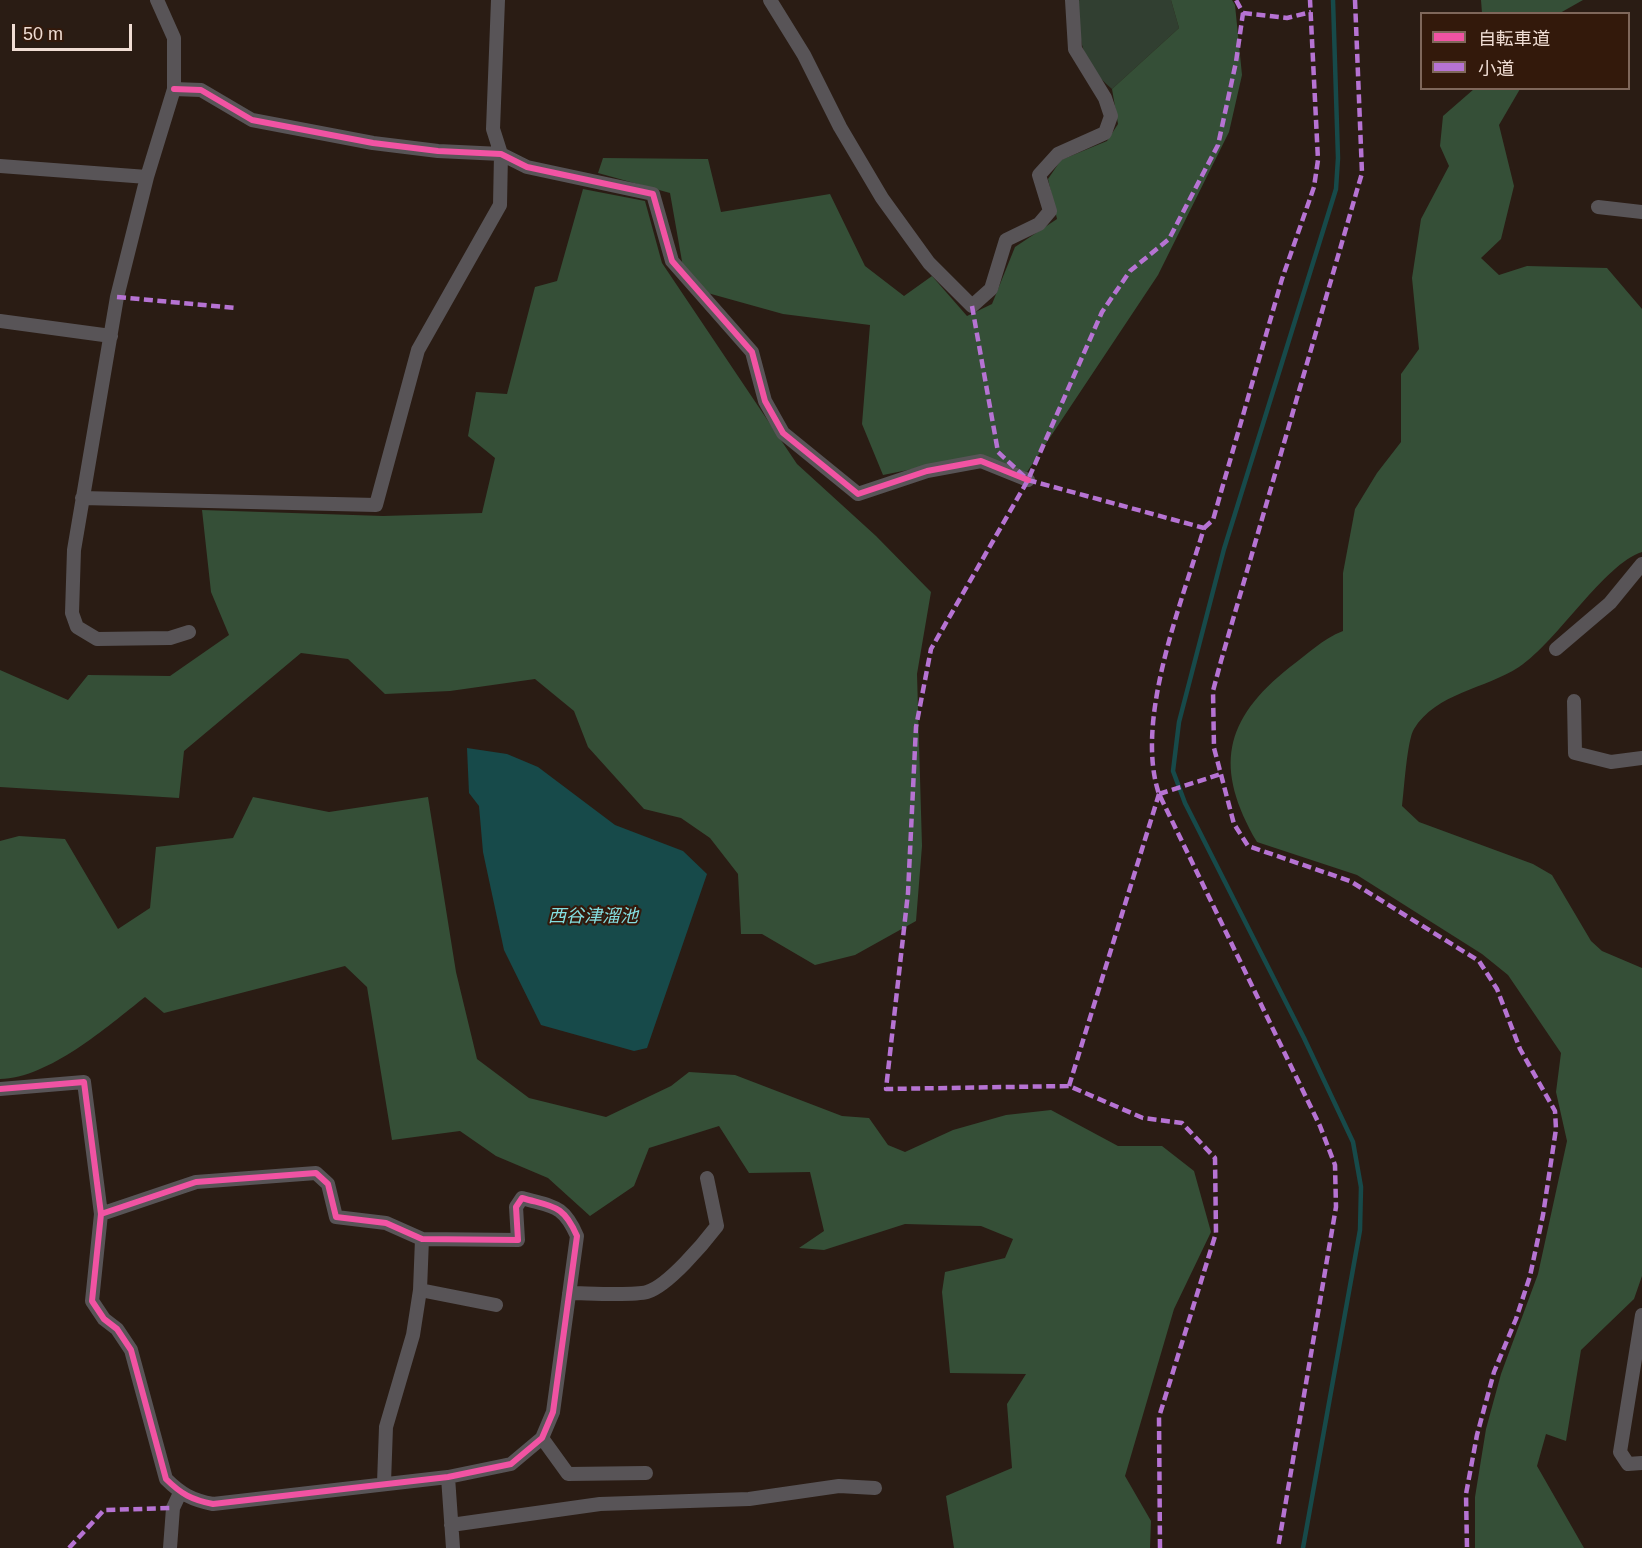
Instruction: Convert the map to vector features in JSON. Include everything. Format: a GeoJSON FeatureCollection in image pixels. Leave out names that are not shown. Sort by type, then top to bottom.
{"type":"FeatureCollection","features":[{"type":"Feature","properties":{"kind":"street"},"geometry":{"type":"LineString","coordinates":[[157,0],[174,38],[174,89],[147,177],[111,336],[74,550],[72,613],[77,627],[96,639],[170,638],[189,632]]}},
{"type":"Feature","properties":{"kind":"street"},"geometry":{"type":"LineString","coordinates":[[82,498],[376,505],[418,350],[500,205],[501,154],[493,129],[498,0]]}},
{"type":"Feature","properties":{"kind":"street"},"geometry":{"type":"LineString","coordinates":[[770,0],[804,55],[840,128],[882,198],[929,264],[972,306],[991,289],[1006,240],[1039,224],[1050,211],[1039,175],[1058,154],[1105,133],[1112,116],[1105,98],[1075,49],[1072,0]]}},
{"type":"Feature","properties":{"kind":"street"},"geometry":{"type":"LineString","coordinates":[[174,89],[201,90],[252,120],[373,143],[438,151],[501,154],[527,167],[653,195],[672,261],[752,352],[765,401],[783,433],[858,494],[927,471],[981,461],[1028,480]]}},
{"type":"Feature","properties":{"kind":"street"},"geometry":{"type":"LineString","coordinates":[[0,166],[147,177]]}},
{"type":"Feature","properties":{"kind":"street"},"geometry":{"type":"LineString","coordinates":[[1598,207],[1642,212]]}},
{"type":"Feature","properties":{"kind":"street"},"geometry":{"type":"LineString","coordinates":[[0,321],[111,336]]}},
{"type":"Feature","properties":{"kind":"street"},"geometry":{"type":"LineString","coordinates":[[1556,649],[1610,603],[1642,564]]}},
{"type":"Feature","properties":{"kind":"street"},"geometry":{"type":"LineString","coordinates":[[1574,701],[1575,753],[1611,762],[1642,758]]}},
{"type":"Feature","properties":{"kind":"street"},"geometry":{"type":"LineString","coordinates":[[0,1089],[84,1082],[101,1214],[92,1301],[104,1319],[117,1329],[131,1350],[140,1374],[166,1479],[180,1493],[191,1500],[213,1504],[325,1493],[384,1483],[448,1477],[511,1464],[542,1438],[553,1412],[577,1236],[567,1215],[559,1209],[522,1198],[516,1207],[519,1240],[422,1239],[386,1223],[336,1217],[328,1185],[316,1173],[196,1182],[101,1214]]}},
{"type":"Feature","properties":{"kind":"street"},"geometry":{"type":"LineString","coordinates":[[569,1293],[647,1292],[659,1284],[695,1253],[717,1226],[707,1178]]}},
{"type":"Feature","properties":{"kind":"street"},"geometry":{"type":"LineString","coordinates":[[384,1483],[386,1427],[413,1335],[420,1290],[422,1239]]}},
{"type":"Feature","properties":{"kind":"street"},"geometry":{"type":"LineString","coordinates":[[420,1290],[496,1305]]}},
{"type":"Feature","properties":{"kind":"street"},"geometry":{"type":"LineString","coordinates":[[1642,1314],[1620,1452],[1628,1464],[1642,1463]]}},
{"type":"Feature","properties":{"kind":"street"},"geometry":{"type":"LineString","coordinates":[[542,1438],[568,1474],[645,1473]]}},
{"type":"Feature","properties":{"kind":"street"},"geometry":{"type":"LineString","coordinates":[[448,1477],[453,1548]]}},
{"type":"Feature","properties":{"kind":"street"},"geometry":{"type":"LineString","coordinates":[[451,1525],[600,1504],[748,1499],[839,1485],[875,1488]]}},
{"type":"Feature","properties":{"kind":"street"},"geometry":{"type":"LineString","coordinates":[[170,1548],[173,1508],[180,1493]]}},
{"type":"Feature","properties":{"kind":"green space"},"geometry":{"type":"Polygon","coordinates":[[[1171,0],[1179,28],[1112,89],[1101,79],[1087,60],[1079,28],[1076,1],[1171,0]]]}},
{"type":"Feature","properties":{"kind":"green space"},"geometry":{"type":"Polygon","coordinates":[[[1171,0],[1232,0],[1235,5],[1242,75],[1229,132],[1158,275],[1027,472],[977,456],[883,475],[862,424],[870,325],[783,314],[704,292],[683,267],[670,193],[598,173],[603,158],[708,159],[721,212],[830,194],[865,266],[904,296],[932,276],[967,316],[992,304],[1015,247],[1057,219],[1048,179],[1061,160],[1107,141],[1118,124],[1112,89],[1179,28],[1171,0]]]}},
{"type":"Feature","properties":{"kind":"green space"},"geometry":{"type":"Polygon","coordinates":[[[1481,0],[1583,0],[1562,12],[1482,12],[1481,0]]]}},
{"type":"Feature","properties":{"kind":"green space"},"geometry":{"type":"Polygon","coordinates":[[[1473,90],[1519,90],[1499,125],[1514,186],[1501,239],[1481,258],[1499,275],[1527,266],[1607,268],[1642,309],[1642,552],[1627,559],[1612,571],[1549,640],[1519,667],[1506,675],[1448,699],[1423,717],[1414,729],[1409,744],[1402,806],[1419,822],[1533,864],[1552,875],[1591,941],[1602,951],[1642,968],[1642,1276],[1634,1299],[1581,1350],[1566,1441],[1546,1434],[1537,1466],[1584,1548],[1475,1548],[1475,1497],[1486,1429],[1501,1374],[1538,1274],[1567,1141],[1556,1092],[1561,1053],[1508,975],[1482,954],[1357,875],[1257,842],[1243,815],[1235,791],[1231,768],[1232,747],[1239,726],[1251,706],[1290,667],[1322,642],[1343,631],[1343,573],[1355,509],[1377,473],[1401,442],[1401,374],[1419,349],[1412,278],[1421,219],[1449,166],[1440,146],[1443,116],[1473,90]]]}},
{"type":"Feature","properties":{"kind":"green space"},"geometry":{"type":"Polygon","coordinates":[[[583,189],[645,201],[662,263],[797,464],[876,536],[931,592],[917,674],[922,846],[916,921],[855,955],[815,965],[762,934],[741,934],[738,874],[710,838],[681,818],[644,809],[588,747],[574,711],[535,679],[450,691],[385,694],[348,659],[301,653],[184,751],[179,798],[0,787],[0,670],[68,700],[88,675],[170,676],[229,635],[211,592],[202,510],[383,516],[482,513],[495,458],[468,436],[476,392],[507,394],[535,287],[557,281],[583,189]]]}},
{"type":"Feature","properties":{"kind":"green space"},"geometry":{"type":"Polygon","coordinates":[[[253,797],[329,812],[428,797],[456,972],[477,1059],[529,1098],[606,1117],[671,1086],[689,1072],[735,1075],[842,1116],[869,1118],[888,1145],[905,1152],[953,1130],[1006,1115],[1051,1110],[1118,1146],[1162,1146],[1194,1171],[1211,1232],[1174,1309],[1125,1476],[1151,1521],[1150,1548],[954,1548],[946,1496],[1012,1468],[1007,1404],[1026,1374],[950,1373],[942,1292],[945,1272],[1005,1258],[1013,1239],[981,1226],[905,1224],[824,1250],[799,1248],[824,1231],[810,1172],[749,1173],[719,1126],[649,1148],[634,1186],[590,1216],[548,1178],[496,1156],[460,1131],[392,1140],[367,987],[345,966],[164,1013],[145,997],[95,1036],[57,1061],[19,1076],[0,1079],[0,841],[19,836],[65,839],[118,929],[150,908],[156,847],[233,838],[253,797]]]}},
{"type":"Feature","properties":{"kind":"water","name":"西谷津溜池"},"geometry":{"type":"Polygon","coordinates":[[[467,748],[507,754],[538,767],[615,825],[683,851],[707,874],[647,1048],[634,1051],[541,1025],[504,950],[483,852],[479,806],[469,793],[467,748]]]}},
{"type":"Feature","properties":{"kind":"waterway"},"geometry":{"type":"LineString","coordinates":[[1303,1548],[1360,1230],[1361,1187],[1353,1142],[1304,1038],[1185,803],[1173,771],[1179,722],[1224,549],[1336,189],[1338,158],[1333,0]]}},
{"type":"Feature","properties":{"kind":"marked path"},"geometry":{"type":"LineString","coordinates":[[1160,1548],[1159,1417],[1216,1233],[1215,1158],[1182,1123],[1143,1118],[1069,1086],[886,1089],[908,893],[916,727],[931,649],[1028,480],[1102,312],[1130,271],[1169,239],[1218,145],[1236,62],[1243,13],[1236,0]]}},
{"type":"Feature","properties":{"kind":"marked path"},"geometry":{"type":"LineString","coordinates":[[1204,528],[1213,520],[1282,279],[1314,187],[1318,160],[1310,0]]}},
{"type":"Feature","properties":{"kind":"marked path"},"geometry":{"type":"LineString","coordinates":[[1355,0],[1362,173],[1213,691],[1214,748],[1234,824],[1248,846],[1350,881],[1479,961],[1497,989],[1520,1049],[1555,1111],[1556,1129],[1543,1215],[1530,1276],[1516,1319],[1494,1372],[1477,1435],[1466,1494],[1467,1548]]}},
{"type":"Feature","properties":{"kind":"marked path"},"geometry":{"type":"LineString","coordinates":[[1243,13],[1287,18],[1311,12]]}},
{"type":"Feature","properties":{"kind":"marked path"},"geometry":{"type":"LineString","coordinates":[[117,297],[235,308]]}},
{"type":"Feature","properties":{"kind":"marked path"},"geometry":{"type":"LineString","coordinates":[[972,306],[998,452],[1028,480],[1204,528],[1174,625],[1156,697],[1152,732],[1153,764],[1159,794],[1320,1126],[1335,1165],[1336,1207],[1278,1548]]}},
{"type":"Feature","properties":{"kind":"marked path"},"geometry":{"type":"LineString","coordinates":[[1159,794],[1221,774]]}},
{"type":"Feature","properties":{"kind":"marked path"},"geometry":{"type":"LineString","coordinates":[[1069,1086],[1159,794]]}},
{"type":"Feature","properties":{"kind":"marked path"},"geometry":{"type":"LineString","coordinates":[[69,1548],[104,1510],[173,1508]]}},
{"type":"Feature","properties":{"kind":"cycle path"},"geometry":{"type":"LineString","coordinates":[[174,89],[201,90],[252,120],[373,143],[438,151],[501,154],[527,167],[653,194],[672,261],[752,352],[765,401],[783,433],[858,494],[927,471],[981,461],[1028,480]]}},
{"type":"Feature","properties":{"kind":"cycle path"},"geometry":{"type":"LineString","coordinates":[[0,1089],[84,1082],[101,1214],[92,1301],[104,1319],[117,1329],[131,1350],[166,1479],[177,1489],[199,1501],[213,1504],[448,1477],[511,1464],[542,1438],[553,1412],[577,1236],[567,1218],[556,1208],[522,1198],[516,1207],[518,1240],[422,1239],[386,1223],[336,1217],[328,1184],[316,1173],[196,1182],[101,1214]]}}]}
